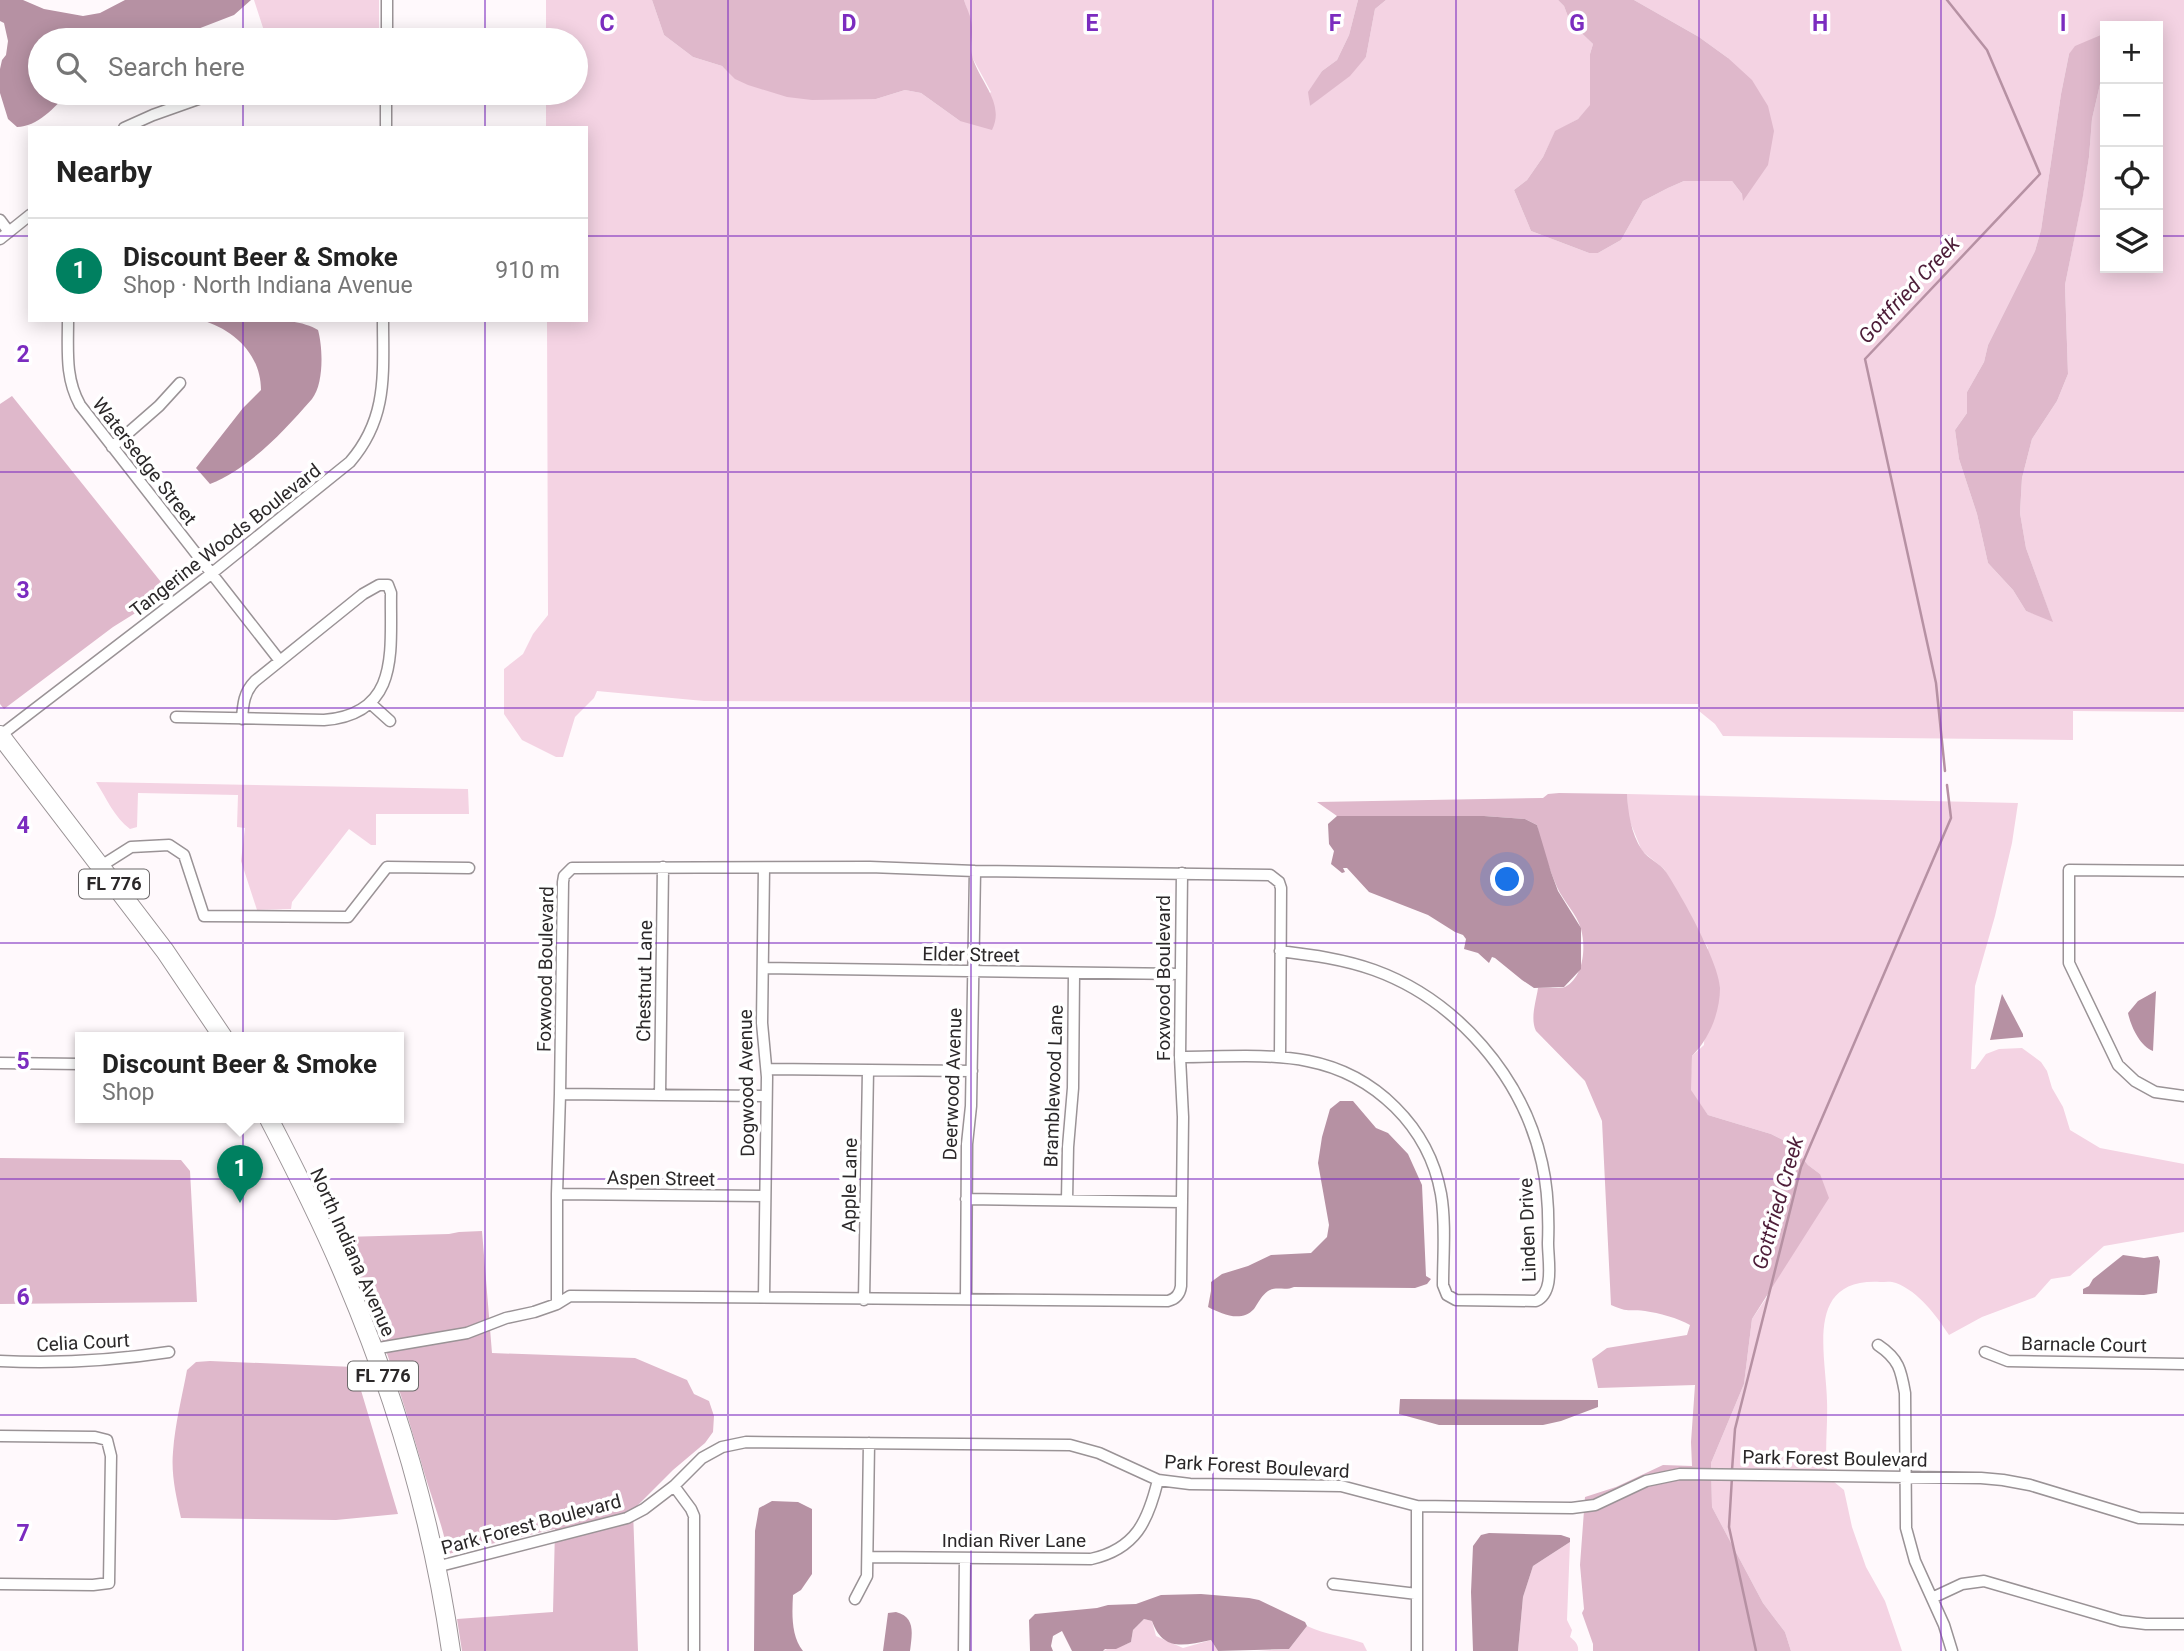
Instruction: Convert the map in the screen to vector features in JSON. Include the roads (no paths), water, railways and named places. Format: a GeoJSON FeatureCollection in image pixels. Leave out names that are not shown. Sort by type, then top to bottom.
{"type":"FeatureCollection","features":[{"type":"Feature","properties":{"kind":"main road","name":"FL 776"},"geometry":{"type":"LineString","coordinates":[[0,734],[165,951],[219,1032]]}},
{"type":"Feature","properties":{"kind":"main road","name":"North Indiana Avenue"},"geometry":{"type":"LineString","coordinates":[[271,1123],[315,1209],[346,1279],[392,1400],[436,1567],[451,1651]]}},
{"type":"Feature","properties":{"kind":"street"},"geometry":{"type":"LineString","coordinates":[[387,0],[387,28]]}},
{"type":"Feature","properties":{"kind":"street"},"geometry":{"type":"LineString","coordinates":[[128,126],[181,105]]}},
{"type":"Feature","properties":{"kind":"street"},"geometry":{"type":"LineString","coordinates":[[386,105],[386,126]]}},
{"type":"Feature","properties":{"kind":"street"},"geometry":{"type":"LineString","coordinates":[[0,220],[4,236],[28,217]]}},
{"type":"Feature","properties":{"kind":"street","name":"Watersedge Street"},"geometry":{"type":"LineString","coordinates":[[68,322],[68,371],[71,386],[80,405],[280,661]]}},
{"type":"Feature","properties":{"kind":"street","name":"Tangerine Woods Boulevard"},"geometry":{"type":"LineString","coordinates":[[0,734],[344,469],[366,440],[378,415],[383,391],[383,322]]}},
{"type":"Feature","properties":{"kind":"street"},"geometry":{"type":"LineString","coordinates":[[112,447],[159,406],[180,383]]}},
{"type":"Feature","properties":{"kind":"street"},"geometry":{"type":"LineString","coordinates":[[176,717],[242,719],[336,719],[358,712],[381,689],[390,664],[391,593],[388,585],[379,584],[363,594],[255,681],[246,692],[242,719]]}},
{"type":"Feature","properties":{"kind":"street"},"geometry":{"type":"LineString","coordinates":[[370,702],[390,721]]}},
{"type":"Feature","properties":{"kind":"street"},"geometry":{"type":"LineString","coordinates":[[101,866],[131,847],[169,845],[184,855],[204,916],[348,917],[387,867],[469,868]]}},
{"type":"Feature","properties":{"kind":"street","name":"Foxwood Boulevard"},"geometry":{"type":"LineString","coordinates":[[373,1349],[467,1333],[506,1318],[557,1304],[570,1296],[1173,1300],[1181,1286],[1182,873],[870,867],[764,869],[577,866],[568,870],[564,876],[556,1194],[557,1304]]}},
{"type":"Feature","properties":{"kind":"street","name":"Chestnut Lane"},"geometry":{"type":"LineString","coordinates":[[660,1095],[663,867]]}},
{"type":"Feature","properties":{"kind":"street","name":"Dogwood Avenue"},"geometry":{"type":"LineString","coordinates":[[764,869],[762,1023],[767,1069],[764,1297]]}},
{"type":"Feature","properties":{"kind":"street"},"geometry":{"type":"LineString","coordinates":[[2184,871],[2068,870],[2069,963],[2118,1065],[2135,1082],[2155,1092],[2184,1096]]}},
{"type":"Feature","properties":{"kind":"street","name":"Deerwood Avenue"},"geometry":{"type":"LineString","coordinates":[[966,1300],[967,1144],[971,1106],[975,871]]}},
{"type":"Feature","properties":{"kind":"street"},"geometry":{"type":"LineString","coordinates":[[1182,873],[1267,874],[1276,878],[1281,888],[1280,1058]]}},
{"type":"Feature","properties":{"kind":"street","name":"Linden Drive"},"geometry":{"type":"LineString","coordinates":[[1180,1057],[1280,1058],[1318,1063],[1356,1077],[1388,1100],[1415,1130],[1430,1158],[1440,1191],[1443,1218],[1443,1285],[1447,1295],[1456,1300],[1536,1301],[1546,1293],[1549,1215],[1542,1163],[1523,1108],[1493,1059],[1451,1015],[1402,982],[1350,962],[1280,951]]}},
{"type":"Feature","properties":{"kind":"street","name":"Elder Street"},"geometry":{"type":"LineString","coordinates":[[763,968],[1180,974]]}},
{"type":"Feature","properties":{"kind":"street","name":"Bramblewood Lane"},"geometry":{"type":"LineString","coordinates":[[1067,1200],[1073,1088],[1074,973]]}},
{"type":"Feature","properties":{"kind":"street"},"geometry":{"type":"LineString","coordinates":[[0,1063],[75,1064]]}},
{"type":"Feature","properties":{"kind":"street"},"geometry":{"type":"LineString","coordinates":[[767,1069],[972,1071]]}},
{"type":"Feature","properties":{"kind":"street","name":"Apple Lane"},"geometry":{"type":"LineString","coordinates":[[864,1300],[867,1070]]}},
{"type":"Feature","properties":{"kind":"street"},"geometry":{"type":"LineString","coordinates":[[560,1094],[766,1096]]}},
{"type":"Feature","properties":{"kind":"street","name":"Aspen Street"},"geometry":{"type":"LineString","coordinates":[[556,1194],[765,1196]]}},
{"type":"Feature","properties":{"kind":"street"},"geometry":{"type":"LineString","coordinates":[[966,1199],[1182,1202]]}},
{"type":"Feature","properties":{"kind":"street"},"geometry":{"type":"LineString","coordinates":[[1878,1345],[1895,1359],[1902,1375],[1905,1393],[1904,1477],[1908,1540],[1944,1625],[1952,1651]]}},
{"type":"Feature","properties":{"kind":"street","name":"Celia Court"},"geometry":{"type":"LineString","coordinates":[[0,1362],[75,1363],[169,1352]]}},
{"type":"Feature","properties":{"kind":"street","name":"Barnacle Court"},"geometry":{"type":"LineString","coordinates":[[1985,1352],[2008,1361],[2184,1364]]}},
{"type":"Feature","properties":{"kind":"street"},"geometry":{"type":"LineString","coordinates":[[0,1436],[95,1437],[107,1440],[111,1455],[109,1583],[0,1584]]}},
{"type":"Feature","properties":{"kind":"street","name":"Park Forest Boulevard"},"geometry":{"type":"LineString","coordinates":[[436,1567],[627,1518],[644,1509],[674,1486],[702,1458],[722,1447],[746,1442],[1070,1445],[1099,1453],[1158,1480],[1341,1486],[1417,1506],[1582,1508],[1608,1501],[1646,1481],[1680,1474],[2003,1480],[2030,1485],[2139,1518],[2184,1519]]}},
{"type":"Feature","properties":{"kind":"street"},"geometry":{"type":"LineString","coordinates":[[855,1599],[867,1576],[869,1443]]}},
{"type":"Feature","properties":{"kind":"street","name":"Indian River Lane"},"geometry":{"type":"LineString","coordinates":[[868,1557],[1091,1559],[1107,1555],[1125,1545],[1144,1523],[1158,1480]]}},
{"type":"Feature","properties":{"kind":"street"},"geometry":{"type":"LineString","coordinates":[[674,1486],[694,1516],[694,1651]]}},
{"type":"Feature","properties":{"kind":"street"},"geometry":{"type":"LineString","coordinates":[[1417,1506],[1417,1651]]}},
{"type":"Feature","properties":{"kind":"street"},"geometry":{"type":"LineString","coordinates":[[964,1651],[965,1558]]}},
{"type":"Feature","properties":{"kind":"street"},"geometry":{"type":"LineString","coordinates":[[1932,1598],[1962,1584],[1984,1581],[2122,1621],[2184,1624]]}},
{"type":"Feature","properties":{"kind":"street"},"geometry":{"type":"LineString","coordinates":[[1333,1584],[1417,1594]]}},
{"type":"Feature","properties":{"kind":"waterway","name":"Gottfried Creek"},"geometry":{"type":"LineString","coordinates":[[1945,771],[1936,683],[1865,359],[2040,174],[1987,50],[1947,0]]}},
{"type":"Feature","properties":{"kind":"waterway","name":"Gottfried Creek"},"geometry":{"type":"LineString","coordinates":[[1732,1470],[1735,1429],[1801,1167],[1951,818],[1947,785]]}},
{"type":"Feature","properties":{"kind":"waterway","name":"Gottfried Creek"},"geometry":{"type":"LineString","coordinates":[[1732,1477],[1729,1527],[1756,1651]]}},
{"type":"Feature","properties":{"kind":"place","name":"Discount Beer & Smoke"},"geometry":{"type":"Point","coordinates":[240,1203]}}]}
